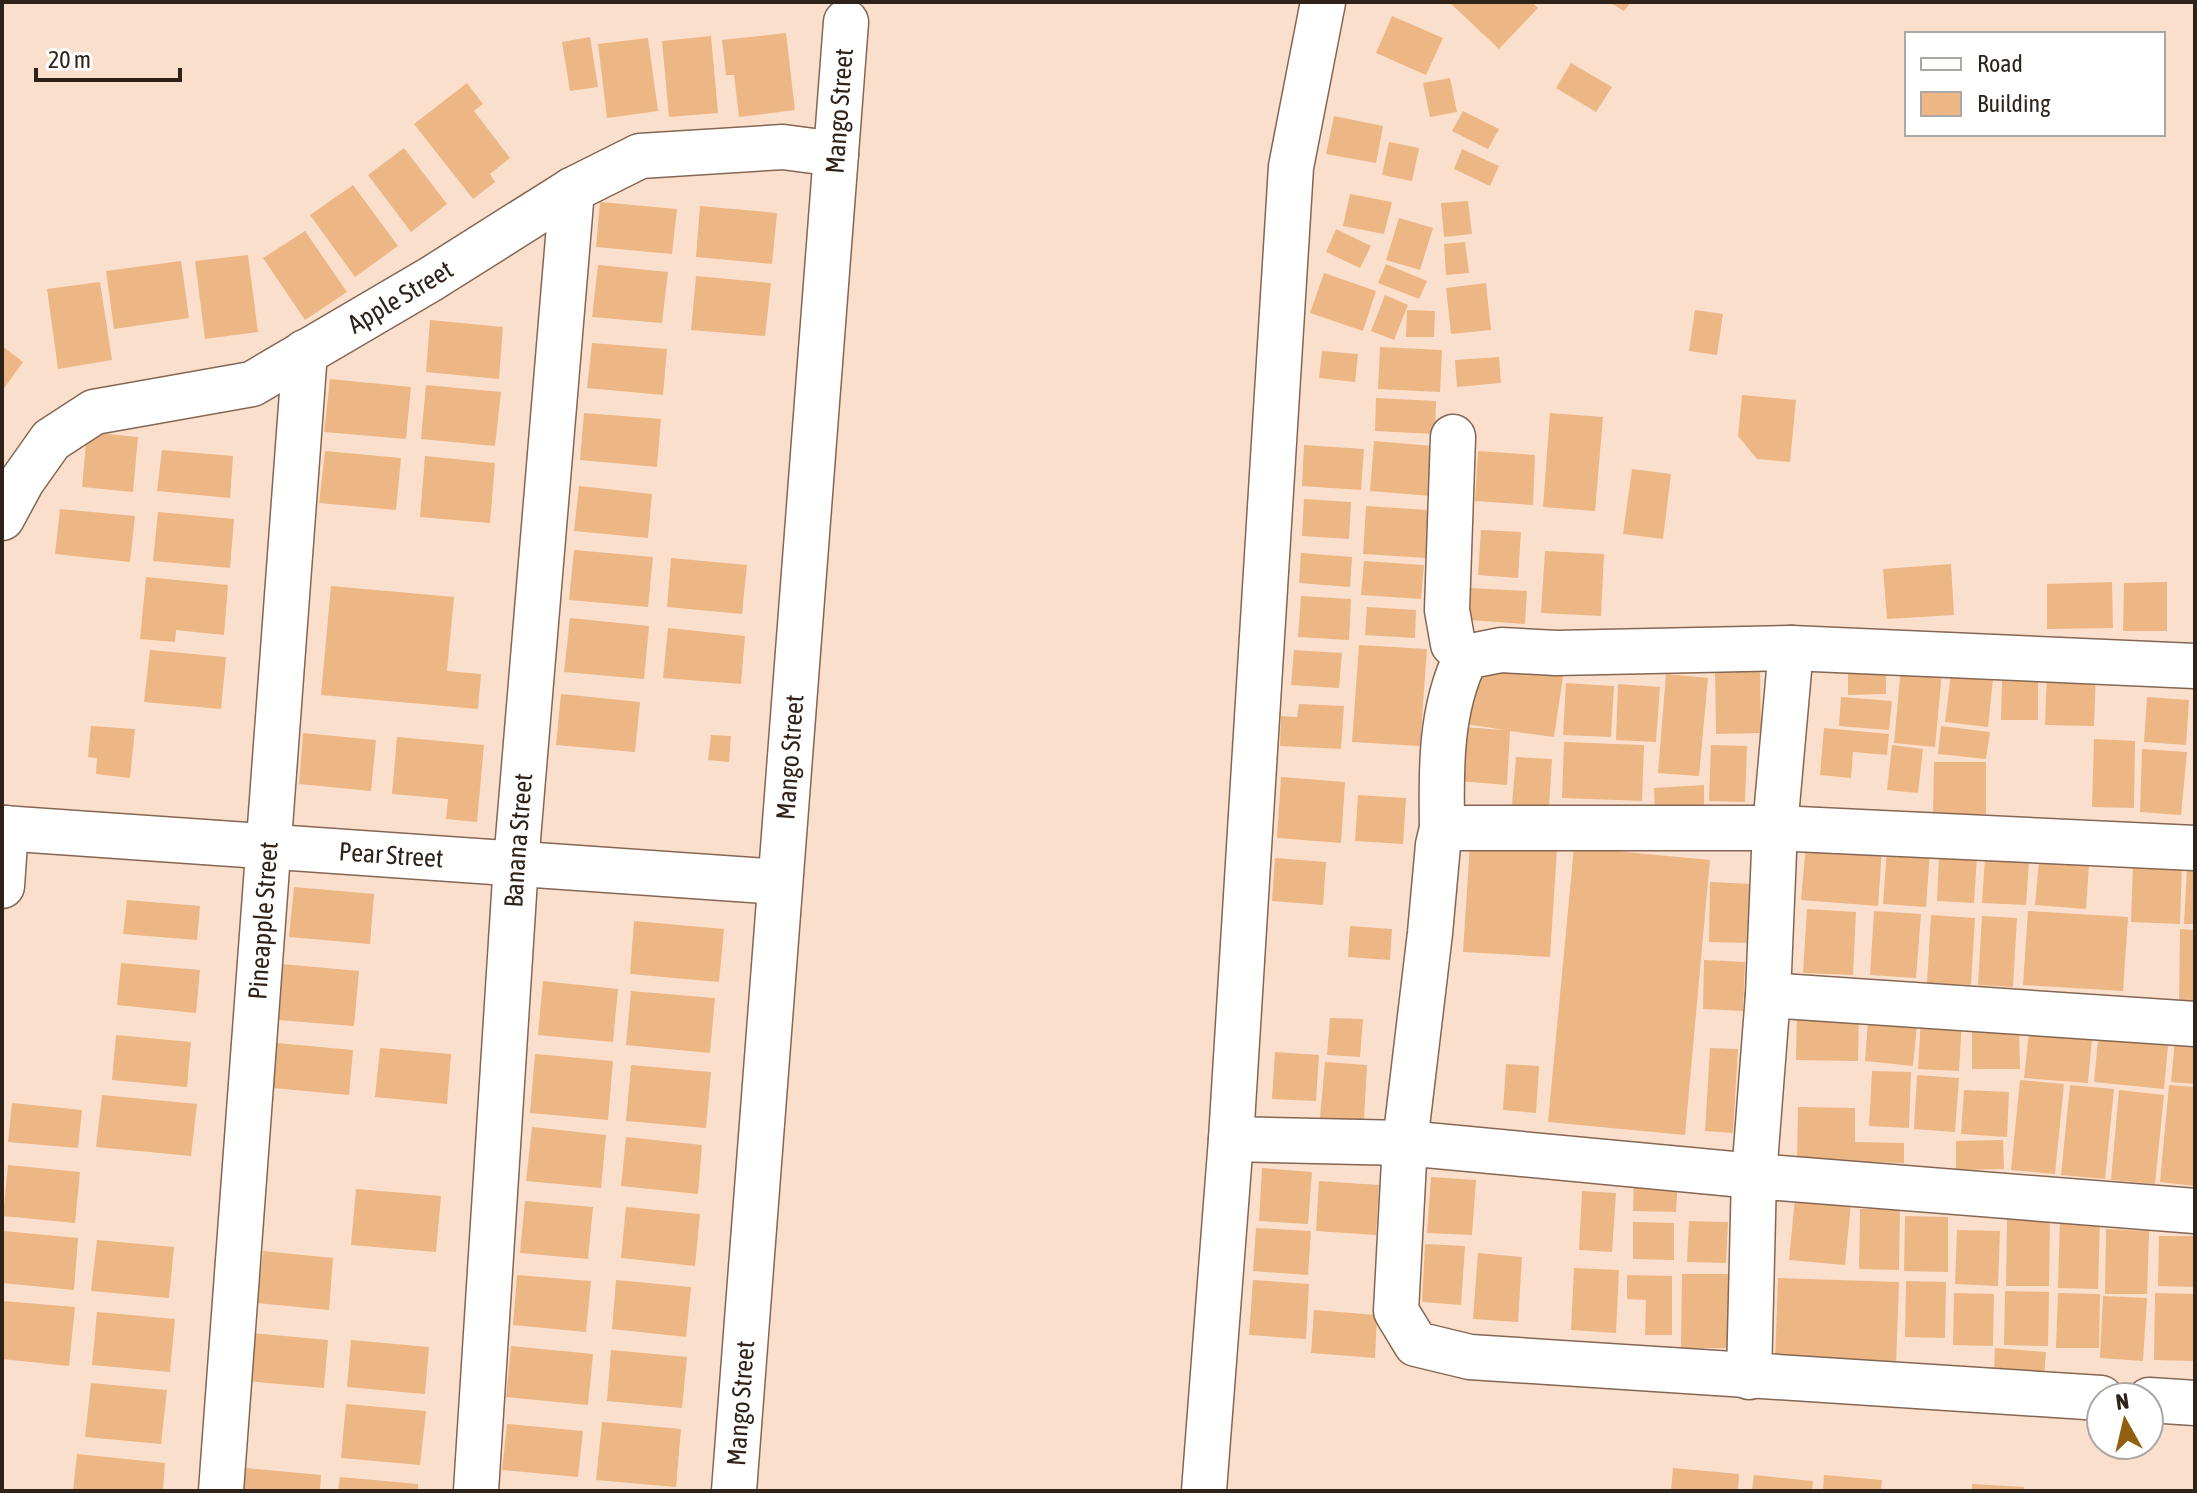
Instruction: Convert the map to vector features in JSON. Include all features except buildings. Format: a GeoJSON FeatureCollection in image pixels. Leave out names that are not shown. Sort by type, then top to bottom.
{"type":"FeatureCollection","features":[{"type":"Feature","properties":{"kind":"street"},"geometry":{"type":"LineString","coordinates":[[1204,1491],[1231,1139],[1291,167],[1323,2]]}},
{"type":"Feature","properties":{"kind":"street","name":"Mango Street"},"geometry":{"type":"LineString","coordinates":[[734,1491],[846,22]]}},
{"type":"Feature","properties":{"kind":"street","name":"Apple Street"},"geometry":{"type":"LineString","coordinates":[[2,518],[22,481],[51,440],[94,412],[252,384],[431,279],[572,190],[640,156],[783,147],[836,154]]}},
{"type":"Feature","properties":{"kind":"street","name":"Banana Street"},"geometry":{"type":"LineString","coordinates":[[476,1491],[516,863],[572,190]]}},
{"type":"Feature","properties":{"kind":"street","name":"Pineapple Street"},"geometry":{"type":"LineString","coordinates":[[221,1491],[305,352]]}},
{"type":"Feature","properties":{"kind":"street"},"geometry":{"type":"LineString","coordinates":[[1453,437],[1447,610],[1453,644],[1466,657]]}},
{"type":"Feature","properties":{"kind":"street"},"geometry":{"type":"LineString","coordinates":[[1466,657],[1501,650],[1556,653],[1791,648],[2195,666]]}},
{"type":"Feature","properties":{"kind":"street"},"geometry":{"type":"LineString","coordinates":[[1749,1377],[1754,1176],[1768,995],[1775,828],[1791,648]]}},
{"type":"Feature","properties":{"kind":"street"},"geometry":{"type":"LineString","coordinates":[[1466,657],[1447,706],[1442,828],[1405,1143],[1396,1311],[1416,1344],[1470,1357],[2085,1397]]}},
{"type":"Feature","properties":{"kind":"street"},"geometry":{"type":"LineString","coordinates":[[2,886],[4,828]]}},
{"type":"Feature","properties":{"kind":"street","name":"Pear Street"},"geometry":{"type":"LineString","coordinates":[[4,828],[780,882]]}},
{"type":"Feature","properties":{"kind":"street"},"geometry":{"type":"LineString","coordinates":[[1442,828],[1775,828],[2195,848]]}},
{"type":"Feature","properties":{"kind":"street"},"geometry":{"type":"LineString","coordinates":[[1768,995],[2195,1024]]}},
{"type":"Feature","properties":{"kind":"street"},"geometry":{"type":"LineString","coordinates":[[1231,1139],[1405,1143],[1754,1176],[2195,1211]]}},
{"type":"Feature","properties":{"kind":"street"},"geometry":{"type":"LineString","coordinates":[[2165,1401],[2195,1403]]}}]}
